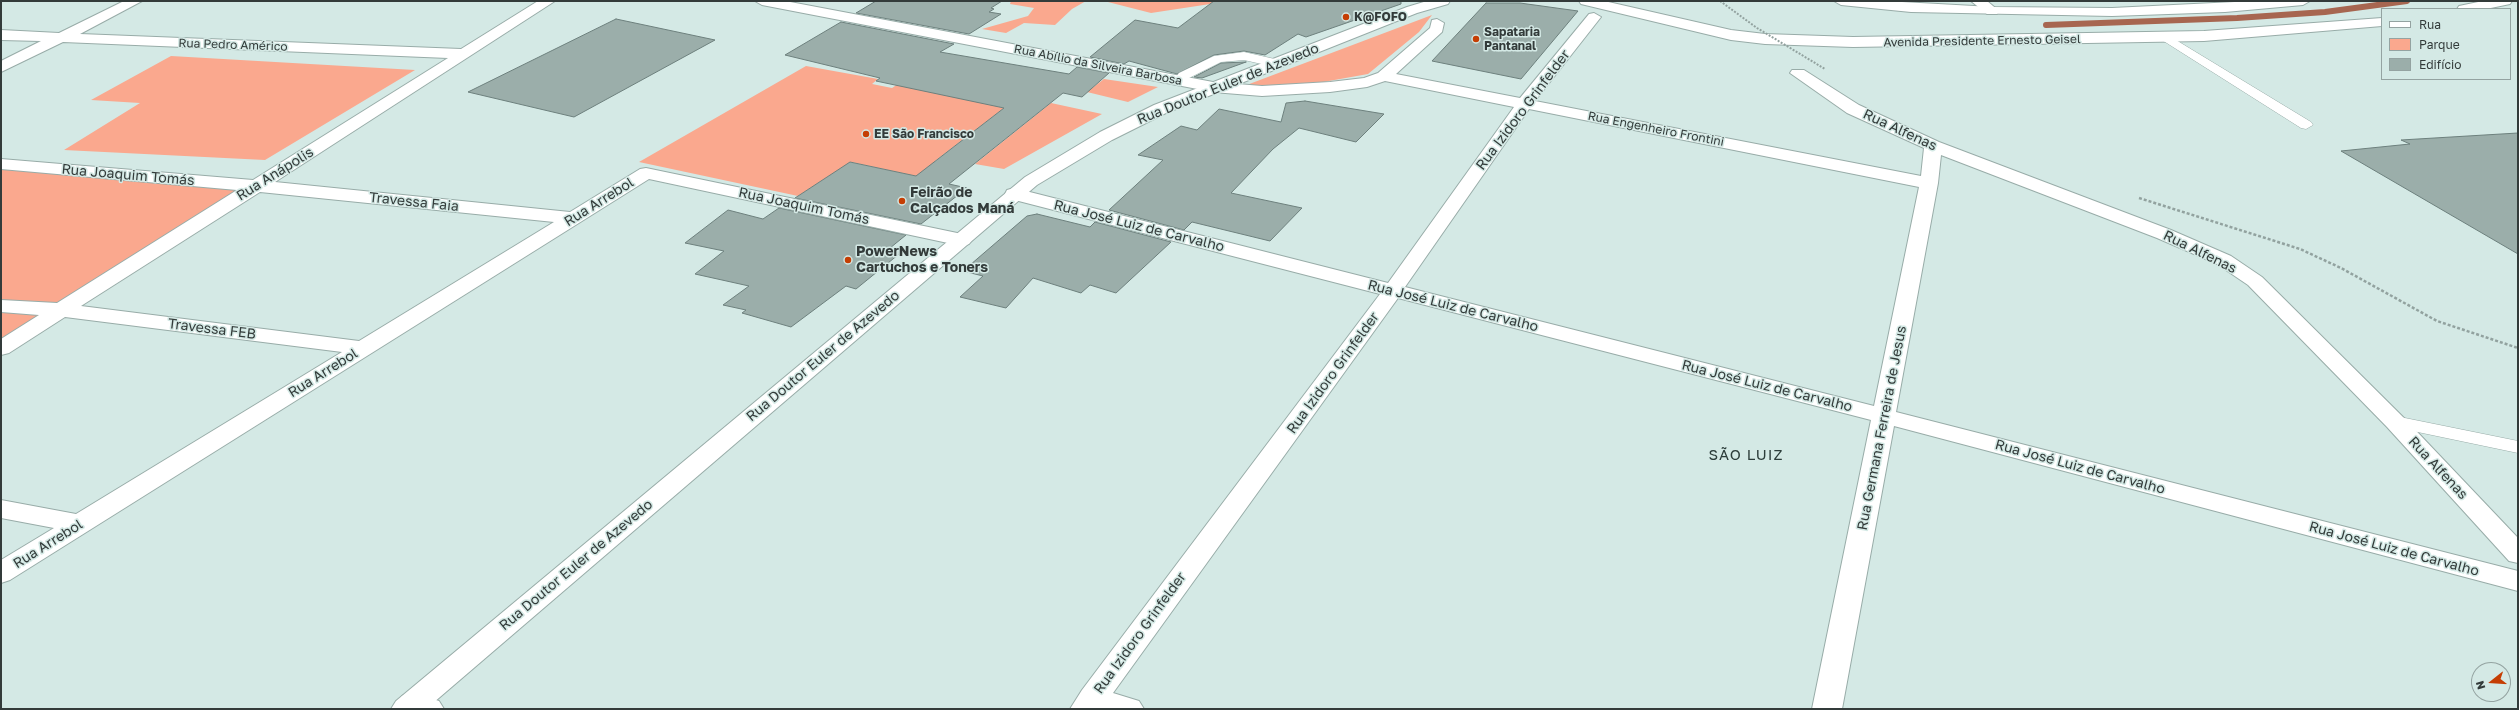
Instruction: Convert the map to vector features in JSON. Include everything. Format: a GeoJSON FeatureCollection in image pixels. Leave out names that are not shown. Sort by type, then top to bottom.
{"type":"FeatureCollection","features":[{"type":"Feature","properties":{"kind":"street"},"geometry":{"type":"LineString","coordinates":[[1,67],[135,1]]}},
{"type":"Feature","properties":{"kind":"street","name":"Rua Anápolis"},"geometry":{"type":"LineString","coordinates":[[1,348],[548,1]]}},
{"type":"Feature","properties":{"kind":"street","name":"Rua Abílio da Silveira Barbosa"},"geometry":{"type":"LineString","coordinates":[[762,1],[1179,81],[1213,87],[1262,91],[1322,88],[1367,82],[1384,76],[1437,29],[1437,23]]}},
{"type":"Feature","properties":{"kind":"street"},"geometry":{"type":"LineString","coordinates":[[1412,10],[1427,1]]}},
{"type":"Feature","properties":{"kind":"street"},"geometry":{"type":"LineString","coordinates":[[1412,10],[1443,1]]}},
{"type":"Feature","properties":{"kind":"street","name":"Avenida Presidente Ernesto Geisel"},"geometry":{"type":"LineString","coordinates":[[1841,1],[1911,8],[1992,11],[2112,12],[2303,1]]}},
{"type":"Feature","properties":{"kind":"street"},"geometry":{"type":"LineString","coordinates":[[1978,1],[1992,11]]}},
{"type":"Feature","properties":{"kind":"street"},"geometry":{"type":"LineString","coordinates":[[2469,8],[2505,1]]}},
{"type":"Feature","properties":{"kind":"street","name":"Avenida Presidente Ernesto Geisel"},"geometry":{"type":"LineString","coordinates":[[1590,9],[1765,39],[1874,42],[2166,38],[2267,33],[2381,22]]}},
{"type":"Feature","properties":{"kind":"street","name":"Rua Izidoro Grinfelder"},"geometry":{"type":"LineString","coordinates":[[1088,704],[1393,290],[1590,9]]}},
{"type":"Feature","properties":{"kind":"street","name":"Rua Doutor Euler de Azevedo"},"geometry":{"type":"LineString","coordinates":[[416,707],[1014,194],[1052,167],[1106,136],[1160,109],[1412,10]]}},
{"type":"Feature","properties":{"kind":"street"},"geometry":{"type":"LineString","coordinates":[[1992,11],[1973,16],[1972,25],[1994,36],[2029,40]]}},
{"type":"Feature","properties":{"kind":"street","name":"Rua Pedro Américo"},"geometry":{"type":"LineString","coordinates":[[1,35],[466,54]]}},
{"type":"Feature","properties":{"kind":"street","name":"Rua Alfenas"},"geometry":{"type":"LineString","coordinates":[[1798,73],[1853,109],[1933,146],[2164,234],[2224,260],[2255,280],[2395,422],[2518,554]]}},
{"type":"Feature","properties":{"kind":"street","name":"Rua Engenheiro Frontini"},"geometry":{"type":"LineString","coordinates":[[1384,76],[1929,183]]}},
{"type":"Feature","properties":{"kind":"street","name":"Rua Germana Ferreira de Jesus"},"geometry":{"type":"LineString","coordinates":[[1827,709],[1929,183],[1933,146]]}},
{"type":"Feature","properties":{"kind":"street","name":"Rua Joaquim Tomás"},"geometry":{"type":"LineString","coordinates":[[1,164],[256,186]]}},
{"type":"Feature","properties":{"kind":"street","name":"Rua Joaquim Tomás"},"geometry":{"type":"LineString","coordinates":[[646,172],[962,240]]}},
{"type":"Feature","properties":{"kind":"street","name":"Rua Arrebol"},"geometry":{"type":"LineString","coordinates":[[1,573],[646,172]]}},
{"type":"Feature","properties":{"kind":"street","name":"Travessa Faia"},"geometry":{"type":"LineString","coordinates":[[256,186],[572,218]]}},
{"type":"Feature","properties":{"kind":"street","name":"Rua José Luiz de Carvalho"},"geometry":{"type":"LineString","coordinates":[[1014,194],[1885,416],[2518,581]]}},
{"type":"Feature","properties":{"kind":"street","name":"Travessa FEB"},"geometry":{"type":"LineString","coordinates":[[1,306],[61,310],[363,348]]}},
{"type":"Feature","properties":{"kind":"street"},"geometry":{"type":"LineString","coordinates":[[1,509],[80,524]]}},
{"type":"Feature","properties":{"kind":"street"},"geometry":{"type":"LineString","coordinates":[[1088,704],[1129,709]]}},
{"type":"Feature","properties":{"kind":"lane"},"geometry":{"type":"LineString","coordinates":[[2166,38],[2306,125]]}},
{"type":"Feature","properties":{"kind":"lane"},"geometry":{"type":"LineString","coordinates":[[1179,81],[1184,76],[1218,59],[1244,56],[1275,63]]}},
{"type":"Feature","properties":{"kind":"lane"},"geometry":{"type":"LineString","coordinates":[[2395,422],[2518,447]]}},
{"type":"Feature","properties":{"kind":"path"},"geometry":{"type":"LineString","coordinates":[[1720,1],[1757,28],[1825,69]]}},
{"type":"Feature","properties":{"kind":"green space"},"geometry":{"type":"Polygon","coordinates":[[[1011,1],[1086,1],[1072,9],[1055,25],[1024,23],[1006,33],[982,29],[1028,16],[1034,8],[1010,4],[1011,1]]]}},
{"type":"Feature","properties":{"kind":"green space"},"geometry":{"type":"Polygon","coordinates":[[[1104,1],[1230,1],[1151,13],[1104,1]]]}},
{"type":"Feature","properties":{"kind":"green space"},"geometry":{"type":"Polygon","coordinates":[[[1432,15],[1419,32],[1368,74],[1312,84],[1244,86],[1432,15]]]}},
{"type":"Feature","properties":{"kind":"green space"},"geometry":{"type":"Polygon","coordinates":[[[171,56],[415,70],[265,160],[64,150],[140,103],[91,100],[171,56]]]}},
{"type":"Feature","properties":{"kind":"green space","name":"EE São Francisco"},"geometry":{"type":"Polygon","coordinates":[[[806,66],[878,79],[872,84],[892,88],[901,82],[1004,108],[935,161],[962,168],[942,182],[851,162],[798,196],[639,162],[806,66]]]}},
{"type":"Feature","properties":{"kind":"green space"},"geometry":{"type":"Polygon","coordinates":[[[1104,79],[1158,87],[1128,102],[1087,92],[1104,79]]]}},
{"type":"Feature","properties":{"kind":"green space"},"geometry":{"type":"Polygon","coordinates":[[[1051,103],[1102,114],[1004,169],[975,164],[1051,103]]]}},
{"type":"Feature","properties":{"kind":"green space"},"geometry":{"type":"Polygon","coordinates":[[[1,164],[256,186],[1,347],[1,164]]]}},
{"type":"Feature","properties":{"kind":"building"},"geometry":{"type":"Polygon","coordinates":[[[876,1],[1002,1],[991,8],[994,9],[989,12],[1001,14],[969,34],[856,13],[876,1]]]}},
{"type":"Feature","properties":{"kind":"building"},"geometry":{"type":"Polygon","coordinates":[[[1214,1],[1401,1],[1401,4],[1306,37],[1298,34],[1265,55],[1244,51],[1214,55],[1177,74],[1129,61],[1124,64],[1090,57],[1135,20],[1178,28],[1214,1]]]}},
{"type":"Feature","properties":{"kind":"building"},"geometry":{"type":"Polygon","coordinates":[[[1486,3],[1520,3],[1578,11],[1521,79],[1432,61],[1486,3]]]}},
{"type":"Feature","properties":{"kind":"building"},"geometry":{"type":"Polygon","coordinates":[[[616,19],[715,40],[574,117],[468,92],[616,19]]]}},
{"type":"Feature","properties":{"kind":"building"},"geometry":{"type":"Polygon","coordinates":[[[841,22],[954,44],[940,52],[1069,74],[1077,67],[1109,73],[1082,97],[1063,93],[949,184],[967,188],[921,224],[795,198],[850,162],[916,176],[1004,108],[876,81],[880,78],[785,55],[841,22]]]}},
{"type":"Feature","properties":{"kind":"building"},"geometry":{"type":"Polygon","coordinates":[[[1246,62],[1202,78],[1194,77],[1221,63],[1246,62]]]}},
{"type":"Feature","properties":{"kind":"building"},"geometry":{"type":"Polygon","coordinates":[[[1305,101],[1384,114],[1356,142],[1299,128],[1273,149],[1231,193],[1302,208],[1270,241],[1192,222],[1184,230],[1109,210],[1163,160],[1138,155],[1181,126],[1197,130],[1219,109],[1281,122],[1286,103],[1305,101]]]}},
{"type":"Feature","properties":{"kind":"building"},"geometry":{"type":"Polygon","coordinates":[[[2518,133],[2518,254],[2341,151],[2410,144],[2401,140],[2518,133]]]}},
{"type":"Feature","properties":{"kind":"building"},"geometry":{"type":"Polygon","coordinates":[[[779,208],[906,235],[890,248],[904,250],[856,289],[846,286],[791,327],[742,313],[746,310],[723,305],[749,286],[695,274],[724,251],[685,243],[728,210],[763,219],[779,208]]]}},
{"type":"Feature","properties":{"kind":"building"},"geometry":{"type":"Polygon","coordinates":[[[1037,214],[1090,227],[1095,222],[1171,242],[1116,293],[1090,285],[1081,293],[1033,278],[1006,308],[960,297],[983,276],[963,271],[1027,216],[1037,214]]]}},
{"type":"Feature","properties":{"kind":"waterway"},"geometry":{"type":"LineString","coordinates":[[2046,25],[2237,18],[2325,12],[2407,1]]}},
{"type":"Feature","properties":{"kind":"place","name":"K@FOFO"},"geometry":{"type":"Point","coordinates":[1346,17]}},
{"type":"Feature","properties":{"kind":"place","name":"Sapataria Pantanal"},"geometry":{"type":"Point","coordinates":[1476,39]}},
{"type":"Feature","properties":{"kind":"place","name":"EE São Francisco"},"geometry":{"type":"Point","coordinates":[866,134]}},
{"type":"Feature","properties":{"kind":"place","name":"Feirão de Calçados Maná"},"geometry":{"type":"Point","coordinates":[902,201]}},
{"type":"Feature","properties":{"kind":"place","name":"PowerNews Cartuchos e Toners"},"geometry":{"type":"Point","coordinates":[848,260]}},
{"type":"Feature","properties":{"kind":"district","name":"SÃO LUIZ"},"geometry":{"type":"Point","coordinates":[1746,455]}}]}
